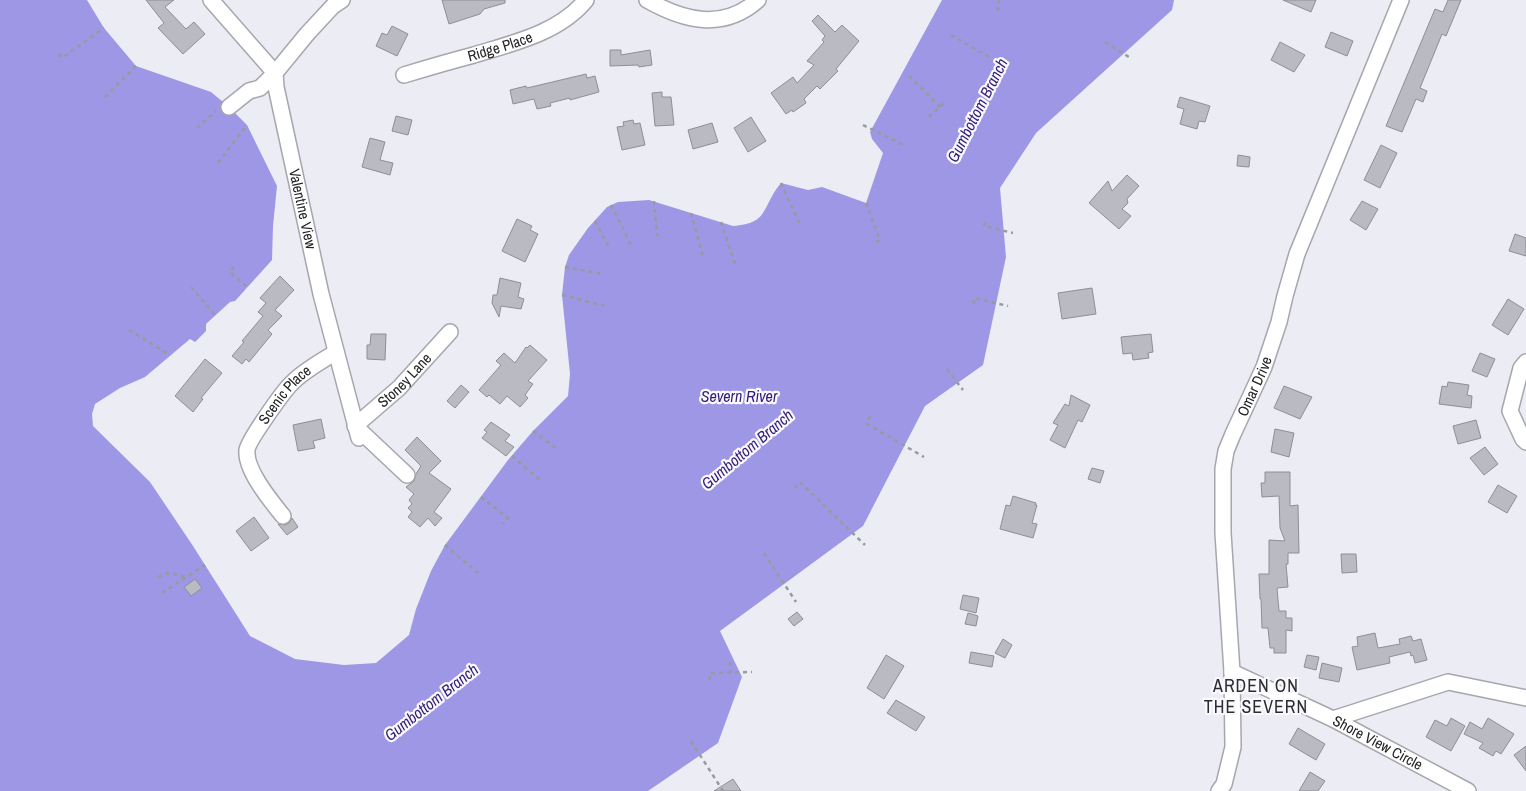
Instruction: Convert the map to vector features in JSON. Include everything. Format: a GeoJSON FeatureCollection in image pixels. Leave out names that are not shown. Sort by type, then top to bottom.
{"type":"FeatureCollection","features":[{"type":"Feature","properties":{"kind":"street"},"geometry":{"type":"LineString","coordinates":[[211,0],[275,73]]}},
{"type":"Feature","properties":{"kind":"street"},"geometry":{"type":"LineString","coordinates":[[224,108],[249,91],[260,88],[333,6],[342,0]]}},
{"type":"Feature","properties":{"kind":"street","name":"Ridge Place"},"geometry":{"type":"LineString","coordinates":[[404,75],[539,34],[569,18],[586,0]]}},
{"type":"Feature","properties":{"kind":"street"},"geometry":{"type":"LineString","coordinates":[[648,0],[670,6],[698,20],[719,19],[746,8],[758,0]]}},
{"type":"Feature","properties":{"kind":"street","name":"Omar Drive"},"geometry":{"type":"LineString","coordinates":[[1219,791],[1224,784],[1234,747],[1232,672],[1223,533],[1223,470],[1226,451],[1264,367],[1298,254],[1401,0]]}},
{"type":"Feature","properties":{"kind":"street","name":"Valentine View"},"geometry":{"type":"LineString","coordinates":[[275,73],[276,87],[316,276],[357,432]]}},
{"type":"Feature","properties":{"kind":"street","name":"Stoney Lane"},"geometry":{"type":"LineString","coordinates":[[357,432],[450,332]]}},
{"type":"Feature","properties":{"kind":"street","name":"Scenic Place"},"geometry":{"type":"LineString","coordinates":[[283,516],[269,499],[250,467],[247,450],[252,437],[292,383],[336,352]]}},
{"type":"Feature","properties":{"kind":"street"},"geometry":{"type":"LineString","coordinates":[[1526,362],[1521,368],[1510,411],[1526,442]]}},
{"type":"Feature","properties":{"kind":"street"},"geometry":{"type":"LineString","coordinates":[[357,432],[407,475]]}},
{"type":"Feature","properties":{"kind":"street","name":"Shore View Circle"},"geometry":{"type":"LineString","coordinates":[[1232,672],[1334,720],[1468,791]]}},
{"type":"Feature","properties":{"kind":"street"},"geometry":{"type":"LineString","coordinates":[[1334,720],[1448,682],[1526,698]]}},
{"type":"Feature","properties":{"kind":"path"},"geometry":{"type":"LineString","coordinates":[[998,11],[999,0]]}},
{"type":"Feature","properties":{"kind":"path"},"geometry":{"type":"LineString","coordinates":[[59,54],[62,58],[104,28]]}},
{"type":"Feature","properties":{"kind":"path"},"geometry":{"type":"LineString","coordinates":[[951,35],[989,57]]}},
{"type":"Feature","properties":{"kind":"path"},"geometry":{"type":"LineString","coordinates":[[1105,42],[1129,57]]}},
{"type":"Feature","properties":{"kind":"path"},"geometry":{"type":"LineString","coordinates":[[105,97],[136,66]]}},
{"type":"Feature","properties":{"kind":"path"},"geometry":{"type":"LineString","coordinates":[[909,76],[940,107]]}},
{"type":"Feature","properties":{"kind":"path"},"geometry":{"type":"LineString","coordinates":[[929,117],[945,102]]}},
{"type":"Feature","properties":{"kind":"path"},"geometry":{"type":"LineString","coordinates":[[197,128],[224,108]]}},
{"type":"Feature","properties":{"kind":"path"},"geometry":{"type":"LineString","coordinates":[[218,163],[247,125]]}},
{"type":"Feature","properties":{"kind":"path"},"geometry":{"type":"LineString","coordinates":[[863,126],[906,146]]}},
{"type":"Feature","properties":{"kind":"path"},"geometry":{"type":"LineString","coordinates":[[781,184],[801,227]]}},
{"type":"Feature","properties":{"kind":"path"},"geometry":{"type":"LineString","coordinates":[[654,201],[656,235],[663,235]]}},
{"type":"Feature","properties":{"kind":"path"},"geometry":{"type":"LineString","coordinates":[[866,203],[880,240],[872,244]]}},
{"type":"Feature","properties":{"kind":"path"},"geometry":{"type":"LineString","coordinates":[[611,205],[631,245]]}},
{"type":"Feature","properties":{"kind":"path"},"geometry":{"type":"LineString","coordinates":[[691,213],[704,260]]}},
{"type":"Feature","properties":{"kind":"path"},"geometry":{"type":"LineString","coordinates":[[595,221],[610,248]]}},
{"type":"Feature","properties":{"kind":"path"},"geometry":{"type":"LineString","coordinates":[[721,222],[735,264]]}},
{"type":"Feature","properties":{"kind":"path"},"geometry":{"type":"LineString","coordinates":[[985,222],[984,226],[1013,233]]}},
{"type":"Feature","properties":{"kind":"path"},"geometry":{"type":"LineString","coordinates":[[234,267],[230,272],[246,286]]}},
{"type":"Feature","properties":{"kind":"path"},"geometry":{"type":"LineString","coordinates":[[565,267],[603,274]]}},
{"type":"Feature","properties":{"kind":"path"},"geometry":{"type":"LineString","coordinates":[[191,287],[215,316]]}},
{"type":"Feature","properties":{"kind":"path"},"geometry":{"type":"LineString","coordinates":[[562,295],[606,306]]}},
{"type":"Feature","properties":{"kind":"path"},"geometry":{"type":"LineString","coordinates":[[974,304],[974,298],[1008,306]]}},
{"type":"Feature","properties":{"kind":"path"},"geometry":{"type":"LineString","coordinates":[[129,330],[170,355]]}},
{"type":"Feature","properties":{"kind":"path"},"geometry":{"type":"LineString","coordinates":[[947,369],[963,390]]}},
{"type":"Feature","properties":{"kind":"path"},"geometry":{"type":"LineString","coordinates":[[870,416],[866,424],[924,457]]}},
{"type":"Feature","properties":{"kind":"path"},"geometry":{"type":"LineString","coordinates":[[533,431],[556,448]]}},
{"type":"Feature","properties":{"kind":"path"},"geometry":{"type":"LineString","coordinates":[[512,456],[541,481]]}},
{"type":"Feature","properties":{"kind":"path"},"geometry":{"type":"LineString","coordinates":[[795,488],[800,482],[864,545]]}},
{"type":"Feature","properties":{"kind":"path"},"geometry":{"type":"LineString","coordinates":[[481,497],[508,518],[503,524]]}},
{"type":"Feature","properties":{"kind":"path"},"geometry":{"type":"LineString","coordinates":[[445,545],[478,574]]}},
{"type":"Feature","properties":{"kind":"path"},"geometry":{"type":"LineString","coordinates":[[764,553],[796,602]]}},
{"type":"Feature","properties":{"kind":"path"},"geometry":{"type":"LineString","coordinates":[[162,594],[205,565]]}},
{"type":"Feature","properties":{"kind":"path"},"geometry":{"type":"LineString","coordinates":[[158,577],[168,573],[187,577]]}},
{"type":"Feature","properties":{"kind":"path"},"geometry":{"type":"LineString","coordinates":[[730,662],[731,672]]}},
{"type":"Feature","properties":{"kind":"path"},"geometry":{"type":"LineString","coordinates":[[710,680],[710,673],[752,672]]}},
{"type":"Feature","properties":{"kind":"path"},"geometry":{"type":"LineString","coordinates":[[691,742],[724,790]]}},
{"type":"Feature","properties":{"kind":"water","name":"Severn River"},"geometry":{"type":"Polygon","coordinates":[[[0,0],[87,0],[104,28],[136,66],[211,92],[247,125],[277,186],[272,260],[235,301],[230,302],[206,324],[206,331],[195,342],[190,339],[145,377],[120,388],[95,404],[92,414],[93,426],[150,482],[250,636],[295,659],[344,665],[376,663],[409,635],[416,609],[431,571],[445,545],[508,460],[533,431],[568,396],[570,374],[562,295],[565,267],[569,255],[588,228],[607,207],[618,202],[649,200],[733,226],[745,224],[759,217],[781,183],[808,190],[822,187],[866,203],[883,153],[872,139],[870,132],[942,0],[1174,0],[1172,10],[1036,133],[1000,188],[1006,257],[983,365],[925,406],[863,526],[720,631],[742,677],[718,743],[648,791],[0,791],[0,0]]]}},
{"type":"Feature","properties":{"kind":"building"},"geometry":{"type":"Polygon","coordinates":[[[146,0],[174,0],[165,7],[186,29],[194,22],[205,34],[183,54],[158,28],[164,23],[146,0]]]}},
{"type":"Feature","properties":{"kind":"building"},"geometry":{"type":"Polygon","coordinates":[[[442,0],[505,0],[505,3],[484,9],[480,14],[449,24],[442,0]]]}},
{"type":"Feature","properties":{"kind":"building"},"geometry":{"type":"Polygon","coordinates":[[[1283,0],[1316,0],[1311,12],[1283,0]]]}},
{"type":"Feature","properties":{"kind":"building"},"geometry":{"type":"Polygon","coordinates":[[[1448,0],[1461,0],[1446,36],[1442,34],[1420,88],[1427,91],[1423,102],[1416,99],[1402,132],[1386,126],[1435,9],[1443,12],[1448,0]]]}},
{"type":"Feature","properties":{"kind":"building"},"geometry":{"type":"Polygon","coordinates":[[[818,15],[835,32],[842,25],[859,41],[836,69],[838,71],[820,89],[817,86],[804,99],[806,103],[793,112],[792,110],[786,114],[771,93],[793,77],[797,83],[814,65],[807,61],[824,42],[822,40],[825,36],[812,21],[818,15]]]}},
{"type":"Feature","properties":{"kind":"building"},"geometry":{"type":"Polygon","coordinates":[[[392,26],[408,34],[397,56],[376,46],[382,33],[387,35],[392,26]]]}},
{"type":"Feature","properties":{"kind":"building"},"geometry":{"type":"Polygon","coordinates":[[[1331,32],[1353,41],[1347,56],[1325,47],[1331,32]]]}},
{"type":"Feature","properties":{"kind":"building"},"geometry":{"type":"Polygon","coordinates":[[[1280,42],[1305,55],[1294,72],[1271,60],[1280,42]]]}},
{"type":"Feature","properties":{"kind":"building"},"geometry":{"type":"Polygon","coordinates":[[[610,50],[621,50],[621,55],[650,50],[652,65],[639,67],[638,65],[610,66],[610,50]]]}},
{"type":"Feature","properties":{"kind":"building"},"geometry":{"type":"Polygon","coordinates":[[[586,74],[587,78],[595,76],[599,92],[550,103],[551,106],[537,109],[534,99],[513,104],[510,90],[526,86],[527,88],[586,74]]]}},
{"type":"Feature","properties":{"kind":"building"},"geometry":{"type":"Polygon","coordinates":[[[662,92],[662,97],[671,97],[674,125],[655,126],[652,93],[662,92]]]}},
{"type":"Feature","properties":{"kind":"building"},"geometry":{"type":"Polygon","coordinates":[[[1180,97],[1210,106],[1205,122],[1199,121],[1197,129],[1180,124],[1184,109],[1177,107],[1180,97]]]}},
{"type":"Feature","properties":{"kind":"building"},"geometry":{"type":"Polygon","coordinates":[[[396,116],[412,120],[408,135],[392,131],[396,116]]]}},
{"type":"Feature","properties":{"kind":"building"},"geometry":{"type":"Polygon","coordinates":[[[751,117],[766,141],[748,152],[734,128],[751,117]]]}},
{"type":"Feature","properties":{"kind":"building"},"geometry":{"type":"Polygon","coordinates":[[[633,120],[634,124],[640,123],[645,145],[622,150],[617,127],[624,126],[623,122],[633,120]]]}},
{"type":"Feature","properties":{"kind":"building"},"geometry":{"type":"Polygon","coordinates":[[[712,123],[718,142],[693,149],[688,130],[712,123]]]}},
{"type":"Feature","properties":{"kind":"building"},"geometry":{"type":"Polygon","coordinates":[[[370,138],[385,142],[380,160],[393,163],[390,175],[362,167],[370,138]]]}},
{"type":"Feature","properties":{"kind":"building"},"geometry":{"type":"Polygon","coordinates":[[[1381,145],[1397,153],[1380,188],[1364,180],[1381,145]]]}},
{"type":"Feature","properties":{"kind":"building"},"geometry":{"type":"Polygon","coordinates":[[[1238,155],[1250,157],[1249,167],[1237,166],[1238,155]]]}},
{"type":"Feature","properties":{"kind":"building"},"geometry":{"type":"Polygon","coordinates":[[[1127,175],[1139,186],[1127,199],[1128,203],[1122,209],[1131,216],[1119,229],[1089,203],[1108,181],[1112,191],[1127,175]]]}},
{"type":"Feature","properties":{"kind":"building"},"geometry":{"type":"Polygon","coordinates":[[[1362,201],[1378,209],[1366,230],[1350,220],[1362,201]]]}},
{"type":"Feature","properties":{"kind":"building"},"geometry":{"type":"Polygon","coordinates":[[[517,219],[532,226],[530,230],[538,234],[525,262],[502,251],[517,219]]]}},
{"type":"Feature","properties":{"kind":"building"},"geometry":{"type":"Polygon","coordinates":[[[1515,234],[1526,238],[1526,256],[1509,251],[1515,234]]]}},
{"type":"Feature","properties":{"kind":"building"},"geometry":{"type":"Polygon","coordinates":[[[280,276],[294,290],[275,310],[282,316],[268,330],[272,334],[249,362],[246,359],[242,364],[232,356],[263,316],[258,312],[266,303],[260,298],[280,276]]]}},
{"type":"Feature","properties":{"kind":"building"},"geometry":{"type":"Polygon","coordinates":[[[500,278],[521,283],[518,297],[524,299],[521,309],[501,306],[499,317],[492,303],[493,295],[497,295],[500,278]]]}},
{"type":"Feature","properties":{"kind":"building"},"geometry":{"type":"Polygon","coordinates":[[[1092,288],[1096,314],[1062,319],[1058,293],[1092,288]]]}},
{"type":"Feature","properties":{"kind":"building"},"geometry":{"type":"Polygon","coordinates":[[[1508,299],[1524,309],[1508,335],[1492,325],[1508,299]]]}},
{"type":"Feature","properties":{"kind":"building"},"geometry":{"type":"Polygon","coordinates":[[[371,334],[386,334],[385,360],[367,359],[367,345],[370,345],[371,334]]]}},
{"type":"Feature","properties":{"kind":"building"},"geometry":{"type":"Polygon","coordinates":[[[1151,334],[1153,352],[1148,353],[1149,358],[1133,360],[1132,353],[1123,354],[1121,337],[1151,334]]]}},
{"type":"Feature","properties":{"kind":"building"},"geometry":{"type":"Polygon","coordinates":[[[530,345],[547,360],[528,381],[533,384],[525,395],[528,398],[520,407],[507,396],[500,404],[479,390],[501,365],[496,361],[504,353],[515,363],[526,347],[530,345]]]}},
{"type":"Feature","properties":{"kind":"building"},"geometry":{"type":"Polygon","coordinates":[[[1480,353],[1495,359],[1487,377],[1472,371],[1480,353]]]}},
{"type":"Feature","properties":{"kind":"building"},"geometry":{"type":"Polygon","coordinates":[[[205,359],[222,373],[201,398],[203,399],[193,412],[175,396],[205,359]]]}},
{"type":"Feature","properties":{"kind":"building"},"geometry":{"type":"Polygon","coordinates":[[[1448,382],[1469,385],[1467,395],[1472,396],[1471,408],[1439,404],[1442,386],[1447,387],[1448,382]]]}},
{"type":"Feature","properties":{"kind":"building"},"geometry":{"type":"Polygon","coordinates":[[[461,385],[469,392],[455,408],[447,401],[461,385]]]}},
{"type":"Feature","properties":{"kind":"building"},"geometry":{"type":"Polygon","coordinates":[[[1284,386],[1312,397],[1300,419],[1274,408],[1284,386]]]}},
{"type":"Feature","properties":{"kind":"building"},"geometry":{"type":"Polygon","coordinates":[[[1071,395],[1090,405],[1082,422],[1078,420],[1065,448],[1050,440],[1058,425],[1053,423],[1065,404],[1069,406],[1071,395]]]}},
{"type":"Feature","properties":{"kind":"building"},"geometry":{"type":"Polygon","coordinates":[[[321,419],[325,438],[313,441],[315,448],[298,451],[293,425],[321,419]]]}},
{"type":"Feature","properties":{"kind":"building"},"geometry":{"type":"Polygon","coordinates":[[[1476,420],[1481,438],[1458,444],[1453,426],[1476,420]]]}},
{"type":"Feature","properties":{"kind":"building"},"geometry":{"type":"Polygon","coordinates":[[[491,422],[510,435],[505,441],[514,447],[506,456],[482,438],[487,432],[484,430],[491,422]]]}},
{"type":"Feature","properties":{"kind":"building"},"geometry":{"type":"Polygon","coordinates":[[[1275,429],[1294,433],[1289,457],[1271,452],[1275,429]]]}},
{"type":"Feature","properties":{"kind":"building"},"geometry":{"type":"Polygon","coordinates":[[[417,437],[441,461],[429,473],[451,489],[434,512],[442,518],[435,526],[428,518],[420,527],[408,517],[412,512],[408,508],[412,504],[409,500],[414,494],[406,487],[414,481],[421,466],[405,450],[417,437]]]}},
{"type":"Feature","properties":{"kind":"building"},"geometry":{"type":"Polygon","coordinates":[[[1485,447],[1498,464],[1484,475],[1470,458],[1485,447]]]}},
{"type":"Feature","properties":{"kind":"building"},"geometry":{"type":"Polygon","coordinates":[[[1092,468],[1104,471],[1100,483],[1088,479],[1092,468]]]}},
{"type":"Feature","properties":{"kind":"building"},"geometry":{"type":"Polygon","coordinates":[[[1265,472],[1290,472],[1290,506],[1298,505],[1299,553],[1288,553],[1288,564],[1286,564],[1288,587],[1277,588],[1279,611],[1286,611],[1286,618],[1292,618],[1292,631],[1286,630],[1286,653],[1274,653],[1274,648],[1270,648],[1268,628],[1262,628],[1259,574],[1269,574],[1269,540],[1285,541],[1280,528],[1279,496],[1262,497],[1261,483],[1265,483],[1265,472]]]}},
{"type":"Feature","properties":{"kind":"building"},"geometry":{"type":"Polygon","coordinates":[[[1498,485],[1517,496],[1507,513],[1488,502],[1498,485]]]}},
{"type":"Feature","properties":{"kind":"building"},"geometry":{"type":"Polygon","coordinates":[[[1013,496],[1036,503],[1035,505],[1037,505],[1032,523],[1037,524],[1033,538],[1000,529],[1006,505],[1010,506],[1013,496]]]}},
{"type":"Feature","properties":{"kind":"building"},"geometry":{"type":"Polygon","coordinates":[[[254,517],[269,538],[251,551],[236,531],[254,517]]]}},
{"type":"Feature","properties":{"kind":"building"},"geometry":{"type":"Polygon","coordinates":[[[292,518],[298,527],[287,535],[278,524],[285,525],[292,518]]]}},
{"type":"Feature","properties":{"kind":"building"},"geometry":{"type":"Polygon","coordinates":[[[1341,554],[1356,554],[1357,572],[1342,573],[1341,554]]]}},
{"type":"Feature","properties":{"kind":"building"},"geometry":{"type":"Polygon","coordinates":[[[195,579],[202,588],[191,596],[184,587],[195,579]]]}},
{"type":"Feature","properties":{"kind":"building"},"geometry":{"type":"Polygon","coordinates":[[[963,595],[979,598],[976,613],[960,609],[963,595]]]}},
{"type":"Feature","properties":{"kind":"building"},"geometry":{"type":"Polygon","coordinates":[[[797,612],[803,619],[794,626],[788,619],[797,612]]]}},
{"type":"Feature","properties":{"kind":"building"},"geometry":{"type":"Polygon","coordinates":[[[968,613],[978,616],[976,626],[965,624],[968,613]]]}},
{"type":"Feature","properties":{"kind":"building"},"geometry":{"type":"Polygon","coordinates":[[[1375,633],[1378,648],[1400,644],[1399,639],[1411,636],[1413,641],[1421,639],[1427,660],[1415,663],[1410,652],[1389,657],[1390,663],[1357,670],[1352,647],[1358,646],[1357,637],[1375,633]]]}},
{"type":"Feature","properties":{"kind":"building"},"geometry":{"type":"Polygon","coordinates":[[[1003,639],[1012,645],[1005,658],[995,653],[1003,639]]]}},
{"type":"Feature","properties":{"kind":"building"},"geometry":{"type":"Polygon","coordinates":[[[971,652],[994,656],[992,667],[969,663],[971,652]]]}},
{"type":"Feature","properties":{"kind":"building"},"geometry":{"type":"Polygon","coordinates":[[[886,655],[904,666],[884,699],[867,688],[886,655]]]}},
{"type":"Feature","properties":{"kind":"building"},"geometry":{"type":"Polygon","coordinates":[[[1307,655],[1319,657],[1316,670],[1304,667],[1307,655]]]}},
{"type":"Feature","properties":{"kind":"building"},"geometry":{"type":"Polygon","coordinates":[[[1322,663],[1342,668],[1339,682],[1319,678],[1322,663]]]}},
{"type":"Feature","properties":{"kind":"building"},"geometry":{"type":"Polygon","coordinates":[[[896,700],[925,717],[916,731],[887,713],[896,700]]]}},
{"type":"Feature","properties":{"kind":"building"},"geometry":{"type":"Polygon","coordinates":[[[1451,718],[1465,726],[1451,751],[1426,737],[1435,720],[1447,726],[1451,718]]]}},
{"type":"Feature","properties":{"kind":"building"},"geometry":{"type":"Polygon","coordinates":[[[1488,718],[1514,734],[1501,754],[1496,751],[1493,756],[1479,748],[1483,743],[1464,734],[1470,722],[1482,729],[1488,718]]]}},
{"type":"Feature","properties":{"kind":"building"},"geometry":{"type":"Polygon","coordinates":[[[1298,728],[1325,744],[1316,760],[1289,744],[1298,728]]]}},
{"type":"Feature","properties":{"kind":"building"},"geometry":{"type":"Polygon","coordinates":[[[1526,746],[1526,771],[1514,755],[1526,746]]]}},
{"type":"Feature","properties":{"kind":"building"},"geometry":{"type":"Polygon","coordinates":[[[1310,772],[1325,781],[1318,791],[1299,791],[1310,772]]]}},
{"type":"Feature","properties":{"kind":"building"},"geometry":{"type":"Polygon","coordinates":[[[733,779],[741,791],[714,791],[733,779]]]}},
{"type":"Feature","properties":{"kind":"district","name":"ARDEN ON THE SEVERN"},"geometry":{"type":"Point","coordinates":[1256,696]}},
{"type":"Feature","properties":{"kind":"water label","name":"Gumbottom Branch"},"geometry":{"type":"Point","coordinates":[977,110]}},
{"type":"Feature","properties":{"kind":"water label","name":"Gumbottom Branch"},"geometry":{"type":"Point","coordinates":[747,449]}},
{"type":"Feature","properties":{"kind":"water label","name":"Gumbottom Branch"},"geometry":{"type":"Point","coordinates":[431,702]}}]}
